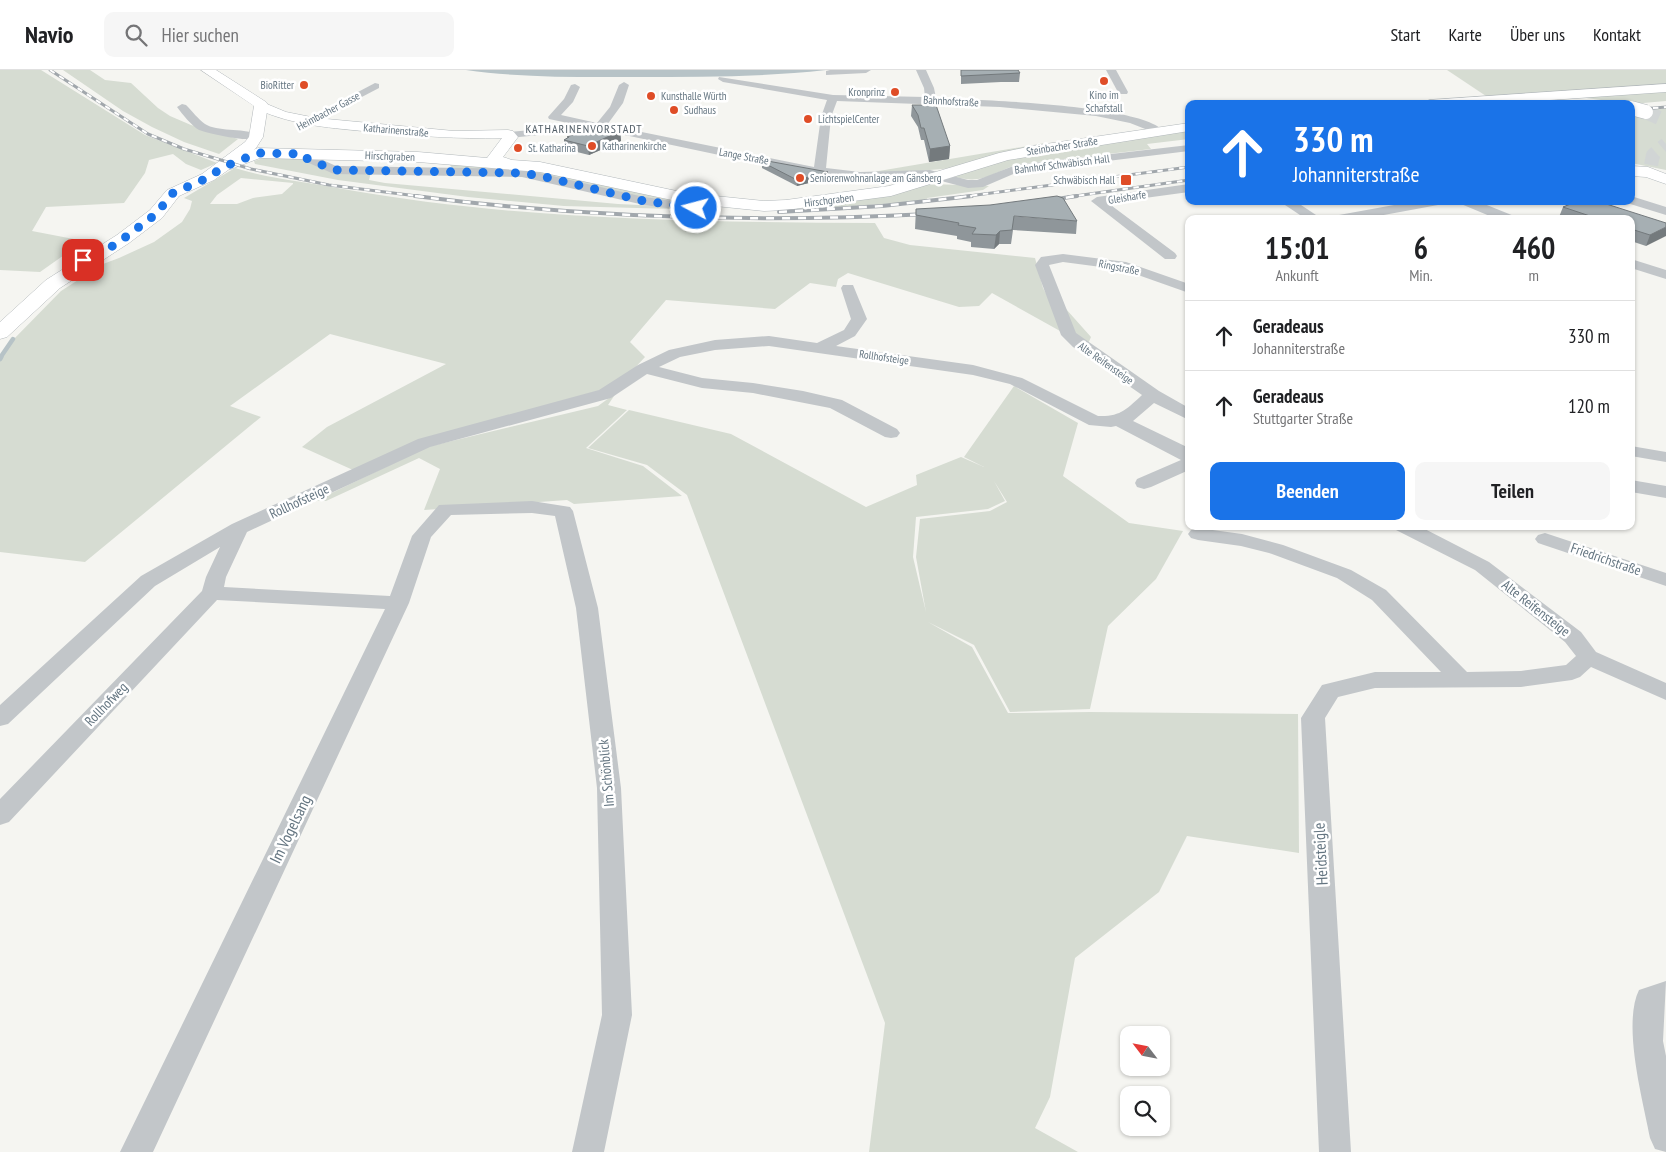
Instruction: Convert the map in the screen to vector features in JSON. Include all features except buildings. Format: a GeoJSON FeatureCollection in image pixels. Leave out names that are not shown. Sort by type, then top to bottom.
{"type":"FeatureCollection","features":[{"type":"Feature","properties":{"kind":"street"},"geometry":{"type":"LineString","coordinates":[[207,70],[262,106],[280,131]]}},
{"type":"Feature","properties":{"kind":"street"},"geometry":{"type":"LineString","coordinates":[[830,73],[866,70]]}},
{"type":"Feature","properties":{"kind":"street"},"geometry":{"type":"LineString","coordinates":[[921,70],[930,88],[931,100]]}},
{"type":"Feature","properties":{"kind":"street"},"geometry":{"type":"LineString","coordinates":[[1111,70],[1123,92]]}},
{"type":"Feature","properties":{"kind":"street","name":"Bahnhofstraße"},"geometry":{"type":"LineString","coordinates":[[723,79],[833,98],[931,100],[1022,105],[1096,113],[1132,120],[1158,131]]}},
{"type":"Feature","properties":{"kind":"street"},"geometry":{"type":"LineString","coordinates":[[599,127],[615,111],[620,103],[624,85]]}},
{"type":"Feature","properties":{"kind":"street","name":"Heimbacher Gasse"},"geometry":{"type":"LineString","coordinates":[[255,145],[280,131],[308,121],[374,86]]}},
{"type":"Feature","properties":{"kind":"street","name":"Lange Straße"},"geometry":{"type":"LineString","coordinates":[[575,86],[569,100],[553,117],[820,171],[860,176],[930,174],[939,177]]}},
{"type":"Feature","properties":{"kind":"street"},"geometry":{"type":"LineString","coordinates":[[1489,100],[1666,88]]}},
{"type":"Feature","properties":{"kind":"street"},"geometry":{"type":"LineString","coordinates":[[820,171],[826,117],[833,98]]}},
{"type":"Feature","properties":{"kind":"street"},"geometry":{"type":"LineString","coordinates":[[182,107],[202,127],[230,134],[255,145],[262,106]]}},
{"type":"Feature","properties":{"kind":"street"},"geometry":{"type":"LineString","coordinates":[[1635,109],[1646,112]]}},
{"type":"Feature","properties":{"kind":"street","name":"Katharinenstraße"},"geometry":{"type":"LineString","coordinates":[[308,121],[454,135],[509,135],[574,129],[585,125]]}},
{"type":"Feature","properties":{"kind":"street","name":"Steinbacher Straße"},"geometry":{"type":"LineString","coordinates":[[939,177],[1004,156],[1185,128]]}},
{"type":"Feature","properties":{"kind":"street"},"geometry":{"type":"LineString","coordinates":[[500,161],[511,137],[509,135]]}},
{"type":"Feature","properties":{"kind":"street","name":"Hirschgraben"},"geometry":{"type":"LineString","coordinates":[[108,249],[156,214],[173,193],[201,181],[255,145],[303,154],[418,157],[476,163],[500,161],[576,173],[686,198],[764,206],[811,203],[890,191],[939,177]]}},
{"type":"Feature","properties":{"kind":"street","name":"Bahnhof Schwäbisch Hall"},"geometry":{"type":"LineString","coordinates":[[939,177],[953,182],[974,185],[1016,169],[1185,148]]}},
{"type":"Feature","properties":{"kind":"street","name":"Hirschgraben"},"geometry":{"type":"LineString","coordinates":[[303,154],[306,158],[334,170],[522,173],[555,179],[644,201],[696,208],[717,202]]}},
{"type":"Feature","properties":{"kind":"street","name":"Gleisharfe"},"geometry":{"type":"LineString","coordinates":[[1146,263],[1175,255],[1096,202],[1185,189]]}},
{"type":"Feature","properties":{"kind":"street"},"geometry":{"type":"LineString","coordinates":[[1635,201],[1666,211]]}},
{"type":"Feature","properties":{"kind":"street"},"geometry":{"type":"LineString","coordinates":[[1292,205],[1309,215]]}},
{"type":"Feature","properties":{"kind":"street"},"geometry":{"type":"LineString","coordinates":[[1361,215],[1416,205]]}},
{"type":"Feature","properties":{"kind":"street"},"geometry":{"type":"LineString","coordinates":[[1475,205],[1499,215]]}},
{"type":"Feature","properties":{"kind":"street"},"geometry":{"type":"LineString","coordinates":[[0,310],[46,276],[108,249]]}},
{"type":"Feature","properties":{"kind":"street"},"geometry":{"type":"LineString","coordinates":[[0,333],[53,284],[108,249]]}},
{"type":"Feature","properties":{"kind":"street","name":"Ringstraße"},"geometry":{"type":"LineString","coordinates":[[1046,260],[1063,258],[1126,266],[1146,263],[1185,287]]}},
{"type":"Feature","properties":{"kind":"street","name":"Alte Reifensteige"},"geometry":{"type":"LineString","coordinates":[[1046,260],[1042,265],[1069,335],[1079,344],[1154,395],[1185,413]]}},
{"type":"Feature","properties":{"kind":"street"},"geometry":{"type":"LineString","coordinates":[[1635,264],[1666,275]]}},
{"type":"Feature","properties":{"kind":"street"},"geometry":{"type":"LineString","coordinates":[[818,349],[850,334],[859,319],[848,288]]}},
{"type":"Feature","properties":{"kind":"street","name":"Rollhofsteige"},"geometry":{"type":"LineString","coordinates":[[0,718],[148,581],[239,528],[424,443],[605,394],[644,368],[675,353],[694,348],[742,342],[769,341],[973,370],[1016,381],[1095,421],[1111,422],[1127,417],[1154,395]]}},
{"type":"Feature","properties":{"kind":"street"},"geometry":{"type":"LineString","coordinates":[[644,368],[702,383],[753,388],[836,404],[890,433]]}},
{"type":"Feature","properties":{"kind":"street","name":"Rollhofsteige"},"geometry":{"type":"LineString","coordinates":[[1118,420],[1185,454]]}},
{"type":"Feature","properties":{"kind":"street"},"geometry":{"type":"LineString","coordinates":[[1635,452],[1666,457]]}},
{"type":"Feature","properties":{"kind":"street"},"geometry":{"type":"LineString","coordinates":[[1144,483],[1185,465]]}},
{"type":"Feature","properties":{"kind":"street"},"geometry":{"type":"LineString","coordinates":[[1635,487],[1666,492]]}},
{"type":"Feature","properties":{"kind":"street","name":"Im Schönblick"},"geometry":{"type":"LineString","coordinates":[[446,509],[532,507],[563,511],[588,608],[609,788],[617,1008],[588,1152]]}},
{"type":"Feature","properties":{"kind":"street","name":"Im Vogelsang"},"geometry":{"type":"LineString","coordinates":[[136,1152],[398,603],[422,536],[446,509]]}},
{"type":"Feature","properties":{"kind":"street","name":"Rollhofweg"},"geometry":{"type":"LineString","coordinates":[[0,815],[212,593],[216,577],[239,528]]}},
{"type":"Feature","properties":{"kind":"street","name":"Alte Reifensteige"},"geometry":{"type":"LineString","coordinates":[[1411,530],[1482,566],[1573,637],[1588,658]]}},
{"type":"Feature","properties":{"kind":"street"},"geometry":{"type":"LineString","coordinates":[[1198,534],[1242,540],[1276,549],[1344,574],[1379,595],[1460,678]]}},
{"type":"Feature","properties":{"kind":"street","name":"Friedrichstraße"},"geometry":{"type":"LineString","coordinates":[[1545,539],[1666,580]]}},
{"type":"Feature","properties":{"kind":"street"},"geometry":{"type":"LineString","coordinates":[[212,593],[398,603]]}},
{"type":"Feature","properties":{"kind":"street"},"geometry":{"type":"LineString","coordinates":[[1588,658],[1666,692]]}},
{"type":"Feature","properties":{"kind":"street","name":"Heidsteigle"},"geometry":{"type":"LineString","coordinates":[[1335,1152],[1313,718],[1330,691],[1375,680],[1521,679],[1572,672],[1588,658]]}},
{"type":"Feature","properties":{"kind":"street"},"geometry":{"type":"LineString","coordinates":[[1666,994],[1650,999],[1648,1041],[1666,1138]]}},
{"type":"Feature","properties":{"kind":"shaded area"},"geometry":{"type":"Polygon","coordinates":[[[0,70],[41,70],[145,135],[217,163],[201,170],[186,164],[173,154],[149,160],[145,173],[124,203],[46,207],[32,231],[84,241],[40,272],[0,270],[0,70]]]}},
{"type":"Feature","properties":{"kind":"shaded area"},"geometry":{"type":"Polygon","coordinates":[[[63,70],[90,70],[105,80],[131,83],[158,108],[170,116],[191,125],[238,139],[219,154],[184,142],[123,111],[63,70]]]}},
{"type":"Feature","properties":{"kind":"shaded area"},"geometry":{"type":"Polygon","coordinates":[[[466,70],[826,70],[732,76],[594,77],[530,76],[466,70]]]}},
{"type":"Feature","properties":{"kind":"shaded area"},"geometry":{"type":"Polygon","coordinates":[[[1447,70],[1666,70],[1666,84],[1486,96],[1447,70]]]}},
{"type":"Feature","properties":{"kind":"shaded area"},"geometry":{"type":"Polygon","coordinates":[[[1666,91],[1666,101],[1635,104],[1635,100],[1601,100],[1578,97],[1530,100],[1666,91]]]}},
{"type":"Feature","properties":{"kind":"shaded area"},"geometry":{"type":"Polygon","coordinates":[[[1666,108],[1666,170],[1635,164],[1635,112],[1666,108]]]}},
{"type":"Feature","properties":{"kind":"shaded area"},"geometry":{"type":"Polygon","coordinates":[[[1185,132],[1185,139],[1147,144],[1151,149],[1020,164],[982,178],[966,179],[955,177],[959,174],[1010,158],[1185,132]]]}},
{"type":"Feature","properties":{"kind":"shaded area"},"geometry":{"type":"Polygon","coordinates":[[[1045,143],[1056,144],[954,168],[867,173],[1045,143]]]}},
{"type":"Feature","properties":{"kind":"shaded area"},"geometry":{"type":"Polygon","coordinates":[[[273,155],[299,155],[311,163],[371,172],[369,180],[385,183],[618,204],[661,206],[673,209],[564,206],[468,197],[338,180],[255,164],[254,161],[273,155]]]}},
{"type":"Feature","properties":{"kind":"shaded area"},"geometry":{"type":"Polygon","coordinates":[[[450,165],[510,166],[703,205],[650,199],[540,174],[453,169],[450,165]]]}},
{"type":"Feature","properties":{"kind":"shaded area"},"geometry":{"type":"Polygon","coordinates":[[[235,168],[275,178],[408,199],[541,213],[675,220],[875,223],[884,238],[910,245],[1035,258],[1043,288],[1051,303],[1066,309],[1091,337],[1087,346],[992,293],[979,306],[959,307],[848,273],[838,279],[836,287],[810,283],[775,309],[666,300],[630,342],[645,357],[631,372],[605,389],[427,438],[353,470],[302,447],[327,427],[446,364],[330,334],[230,406],[261,417],[85,562],[0,552],[0,356],[10,343],[61,291],[103,264],[154,242],[182,222],[190,209],[192,201],[184,198],[235,168]],[[241,178],[217,195],[210,204],[237,204],[253,198],[282,194],[293,183],[241,178]]]}},
{"type":"Feature","properties":{"kind":"shaded area"},"geometry":{"type":"Polygon","coordinates":[[[931,184],[989,186],[983,190],[927,198],[928,200],[838,207],[748,209],[897,193],[931,184]]]}},
{"type":"Feature","properties":{"kind":"shaded area"},"geometry":{"type":"Polygon","coordinates":[[[1014,386],[1078,423],[1063,476],[1129,523],[1183,531],[1156,579],[1108,626],[1090,709],[1010,712],[974,645],[928,622],[972,647],[1008,713],[1298,714],[1299,853],[1187,836],[1159,892],[1075,958],[1050,1097],[1035,1128],[1078,1152],[869,1152],[885,1023],[687,495],[647,465],[588,448],[629,410],[731,434],[866,507],[917,485],[916,475],[961,457],[984,467],[964,457],[1014,386]],[[994,481],[1005,501],[988,509],[916,517],[913,557],[926,612],[916,557],[920,519],[990,511],[1007,502],[994,481]]]}},
{"type":"Feature","properties":{"kind":"shaded area"},"geometry":{"type":"Polygon","coordinates":[[[616,393],[608,405],[627,410],[586,448],[643,466],[682,496],[574,504],[567,500],[424,510],[440,469],[419,458],[326,501],[315,501],[427,447],[598,406],[616,393]]]}},
{"type":"Feature","properties":{"kind":"waterway"},"geometry":{"type":"LineString","coordinates":[[0,358],[13,339]]}},
{"type":"Feature","properties":{"kind":"tunnel"},"geometry":{"type":"LineString","coordinates":[[1646,112],[1666,121]]}},
{"type":"Feature","properties":{"kind":"tunnel"},"geometry":{"type":"LineString","coordinates":[[1651,165],[1653,155],[1666,144]]}},
{"type":"Feature","properties":{"kind":"railway"},"geometry":{"type":"LineString","coordinates":[[50,70],[148,134],[184,149],[251,169],[329,185],[425,197]]}},
{"type":"Feature","properties":{"kind":"railway"},"geometry":{"type":"LineString","coordinates":[[1635,110],[1666,107]]}},
{"type":"Feature","properties":{"kind":"railway"},"geometry":{"type":"LineString","coordinates":[[961,197],[1185,168]]}},
{"type":"Feature","properties":{"kind":"railway"},"geometry":{"type":"LineString","coordinates":[[1068,197],[1185,181]]}},
{"type":"Feature","properties":{"kind":"railway"},"geometry":{"type":"LineString","coordinates":[[415,196],[543,209],[672,217],[800,218],[929,214]]}},
{"type":"Feature","properties":{"kind":"railway"},"geometry":{"type":"LineString","coordinates":[[779,212],[882,206],[972,196]]}},
{"type":"Feature","properties":{"kind":"railway"},"geometry":{"type":"LineString","coordinates":[[1050,200],[1077,196]]}},
{"type":"Feature","properties":{"kind":"place","name":"Kino im Schafstall"},"geometry":{"type":"Point","coordinates":[1104,81]}},
{"type":"Feature","properties":{"kind":"place","name":"BioRitter"},"geometry":{"type":"Point","coordinates":[304,85]}},
{"type":"Feature","properties":{"kind":"place","name":"Kronprinz"},"geometry":{"type":"Point","coordinates":[895,92]}},
{"type":"Feature","properties":{"kind":"place","name":"Kunsthalle Würth"},"geometry":{"type":"Point","coordinates":[651,96]}},
{"type":"Feature","properties":{"kind":"place","name":"Sudhaus"},"geometry":{"type":"Point","coordinates":[674,110]}},
{"type":"Feature","properties":{"kind":"place","name":"LichtspielCenter"},"geometry":{"type":"Point","coordinates":[808,119]}},
{"type":"Feature","properties":{"kind":"place","name":"Katharinenkirche"},"geometry":{"type":"Point","coordinates":[592,146]}},
{"type":"Feature","properties":{"kind":"place","name":"St. Katharina"},"geometry":{"type":"Point","coordinates":[518,148]}},
{"type":"Feature","properties":{"kind":"place","name":"Seniorenwohnanlage am Gänsberg"},"geometry":{"type":"Point","coordinates":[800,178]}},
{"type":"Feature","properties":{"kind":"place","name":"Schwäbisch Hall"},"geometry":{"type":"Point","coordinates":[1126,180]}},
{"type":"Feature","properties":{"kind":"district","name":"KATHARINENVORSTADT"},"geometry":{"type":"Point","coordinates":[584,129]}},
{"type":"Feature","properties":{"kind":"route"},"geometry":{"type":"LineString","coordinates":[[83,260],[108,249],[123,239],[156,214],[173,193],[201,181],[226,166],[258,153],[303,154],[306,158],[334,170],[522,173],[644,201],[696,208]]}}]}
